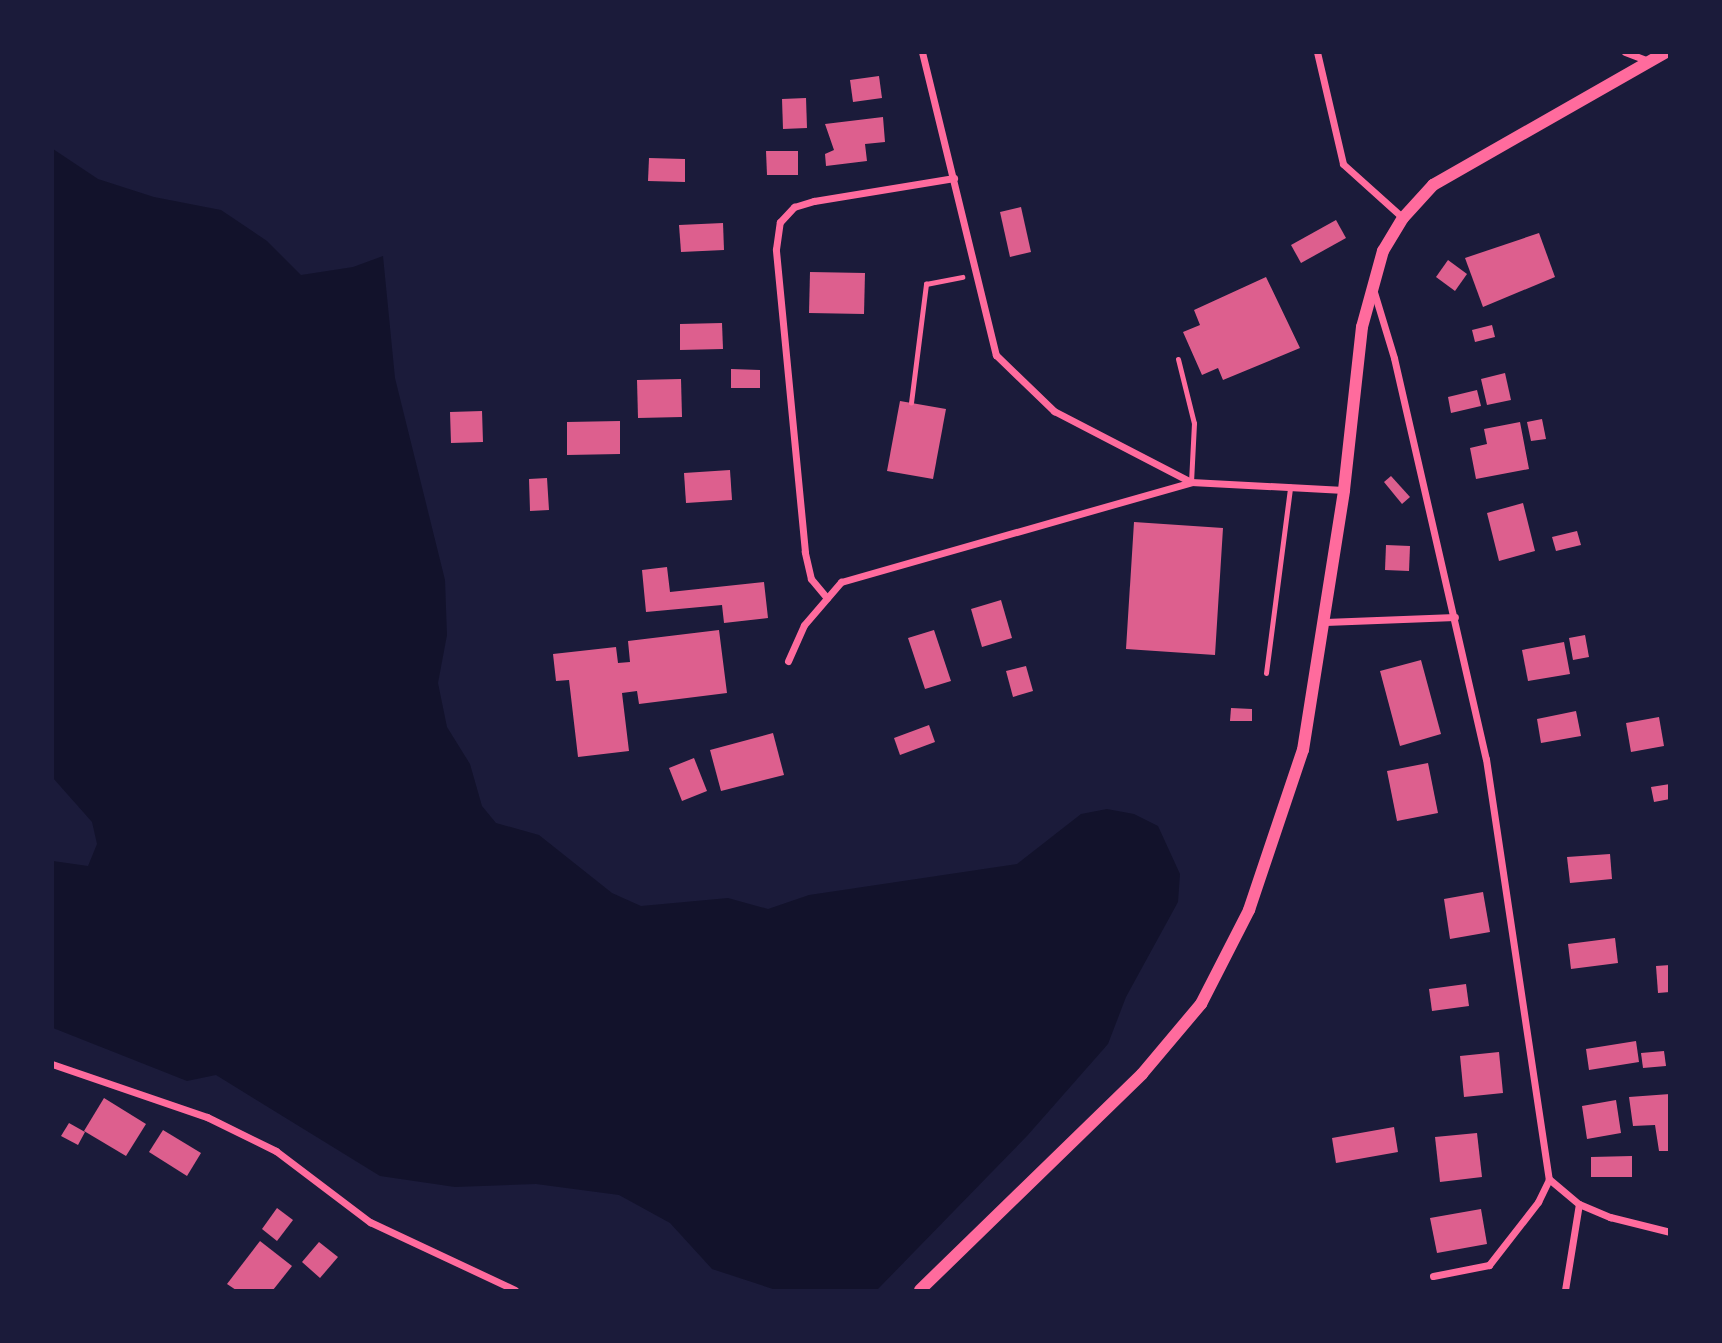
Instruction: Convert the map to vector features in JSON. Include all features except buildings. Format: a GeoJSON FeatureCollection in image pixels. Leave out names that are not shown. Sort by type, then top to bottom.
{"type":"FeatureCollection","features":[{"type":"Feature","properties":{"kind":"street"},"geometry":{"type":"LineString","coordinates":[[922,52],[996,355],[1054,411],[1191,482]]}},
{"type":"Feature","properties":{"kind":"street"},"geometry":{"type":"LineString","coordinates":[[1317,52],[1343,164],[1403,218]]}},
{"type":"Feature","properties":{"kind":"street"},"geometry":{"type":"LineString","coordinates":[[1625,52],[1650,62]]}},
{"type":"Feature","properties":{"kind":"street"},"geometry":{"type":"LineString","coordinates":[[920,1290],[1142,1074],[1201,1004],[1249,910],[1279,831],[1303,750],[1344,490],[1362,327],[1383,251],[1403,218],[1433,185],[1666,52]]}},
{"type":"Feature","properties":{"kind":"street"},"geometry":{"type":"LineString","coordinates":[[827,598],[811,579],[805,552],[776,249],[780,222],[794,207],[814,201],[954,178]]}},
{"type":"Feature","properties":{"kind":"street"},"geometry":{"type":"LineString","coordinates":[[1372,286],[1394,358],[1486,759],[1549,1179],[1538,1202],[1489,1265],[1433,1276]]}},
{"type":"Feature","properties":{"kind":"street"},"geometry":{"type":"LineString","coordinates":[[788,661],[804,625],[841,582],[1191,482],[1344,490]]}},
{"type":"Feature","properties":{"kind":"street"},"geometry":{"type":"LineString","coordinates":[[1325,622],[1455,617]]}},
{"type":"Feature","properties":{"kind":"street"},"geometry":{"type":"LineString","coordinates":[[52,1064],[230,1128],[276,1151],[370,1222],[515,1290]]}},
{"type":"Feature","properties":{"kind":"street"},"geometry":{"type":"LineString","coordinates":[[1549,1179],[1578,1204],[1610,1217],[1670,1232]]}},
{"type":"Feature","properties":{"kind":"street"},"geometry":{"type":"LineString","coordinates":[[1565,1290],[1578,1204]]}},
{"type":"Feature","properties":{"kind":"lane"},"geometry":{"type":"LineString","coordinates":[[1178,359],[1194,423],[1191,482]]}},
{"type":"Feature","properties":{"kind":"lane"},"geometry":{"type":"LineString","coordinates":[[1266,673],[1290,487]]}},
{"type":"Feature","properties":{"kind":"path"},"geometry":{"type":"LineString","coordinates":[[911,403],[926,284],[977,274]]}},
{"type":"Feature","properties":{"kind":"shaded area"},"geometry":{"type":"Polygon","coordinates":[[[53,149],[98,179],[154,197],[221,210],[267,241],[301,275],[353,267],[383,256],[395,378],[445,580],[447,635],[438,683],[447,727],[470,764],[482,806],[496,823],[539,835],[612,893],[641,906],[728,898],[768,909],[809,895],[1017,864],[1081,814],[1107,809],[1134,814],[1158,826],[1180,874],[1178,902],[1126,997],[1108,1044],[1027,1136],[877,1290],[776,1290],[712,1269],[670,1223],[619,1195],[536,1184],[455,1187],[380,1176],[216,1075],[187,1081],[53,1028],[53,861],[88,866],[97,844],[92,822],[53,778],[53,149]]]}}]}
